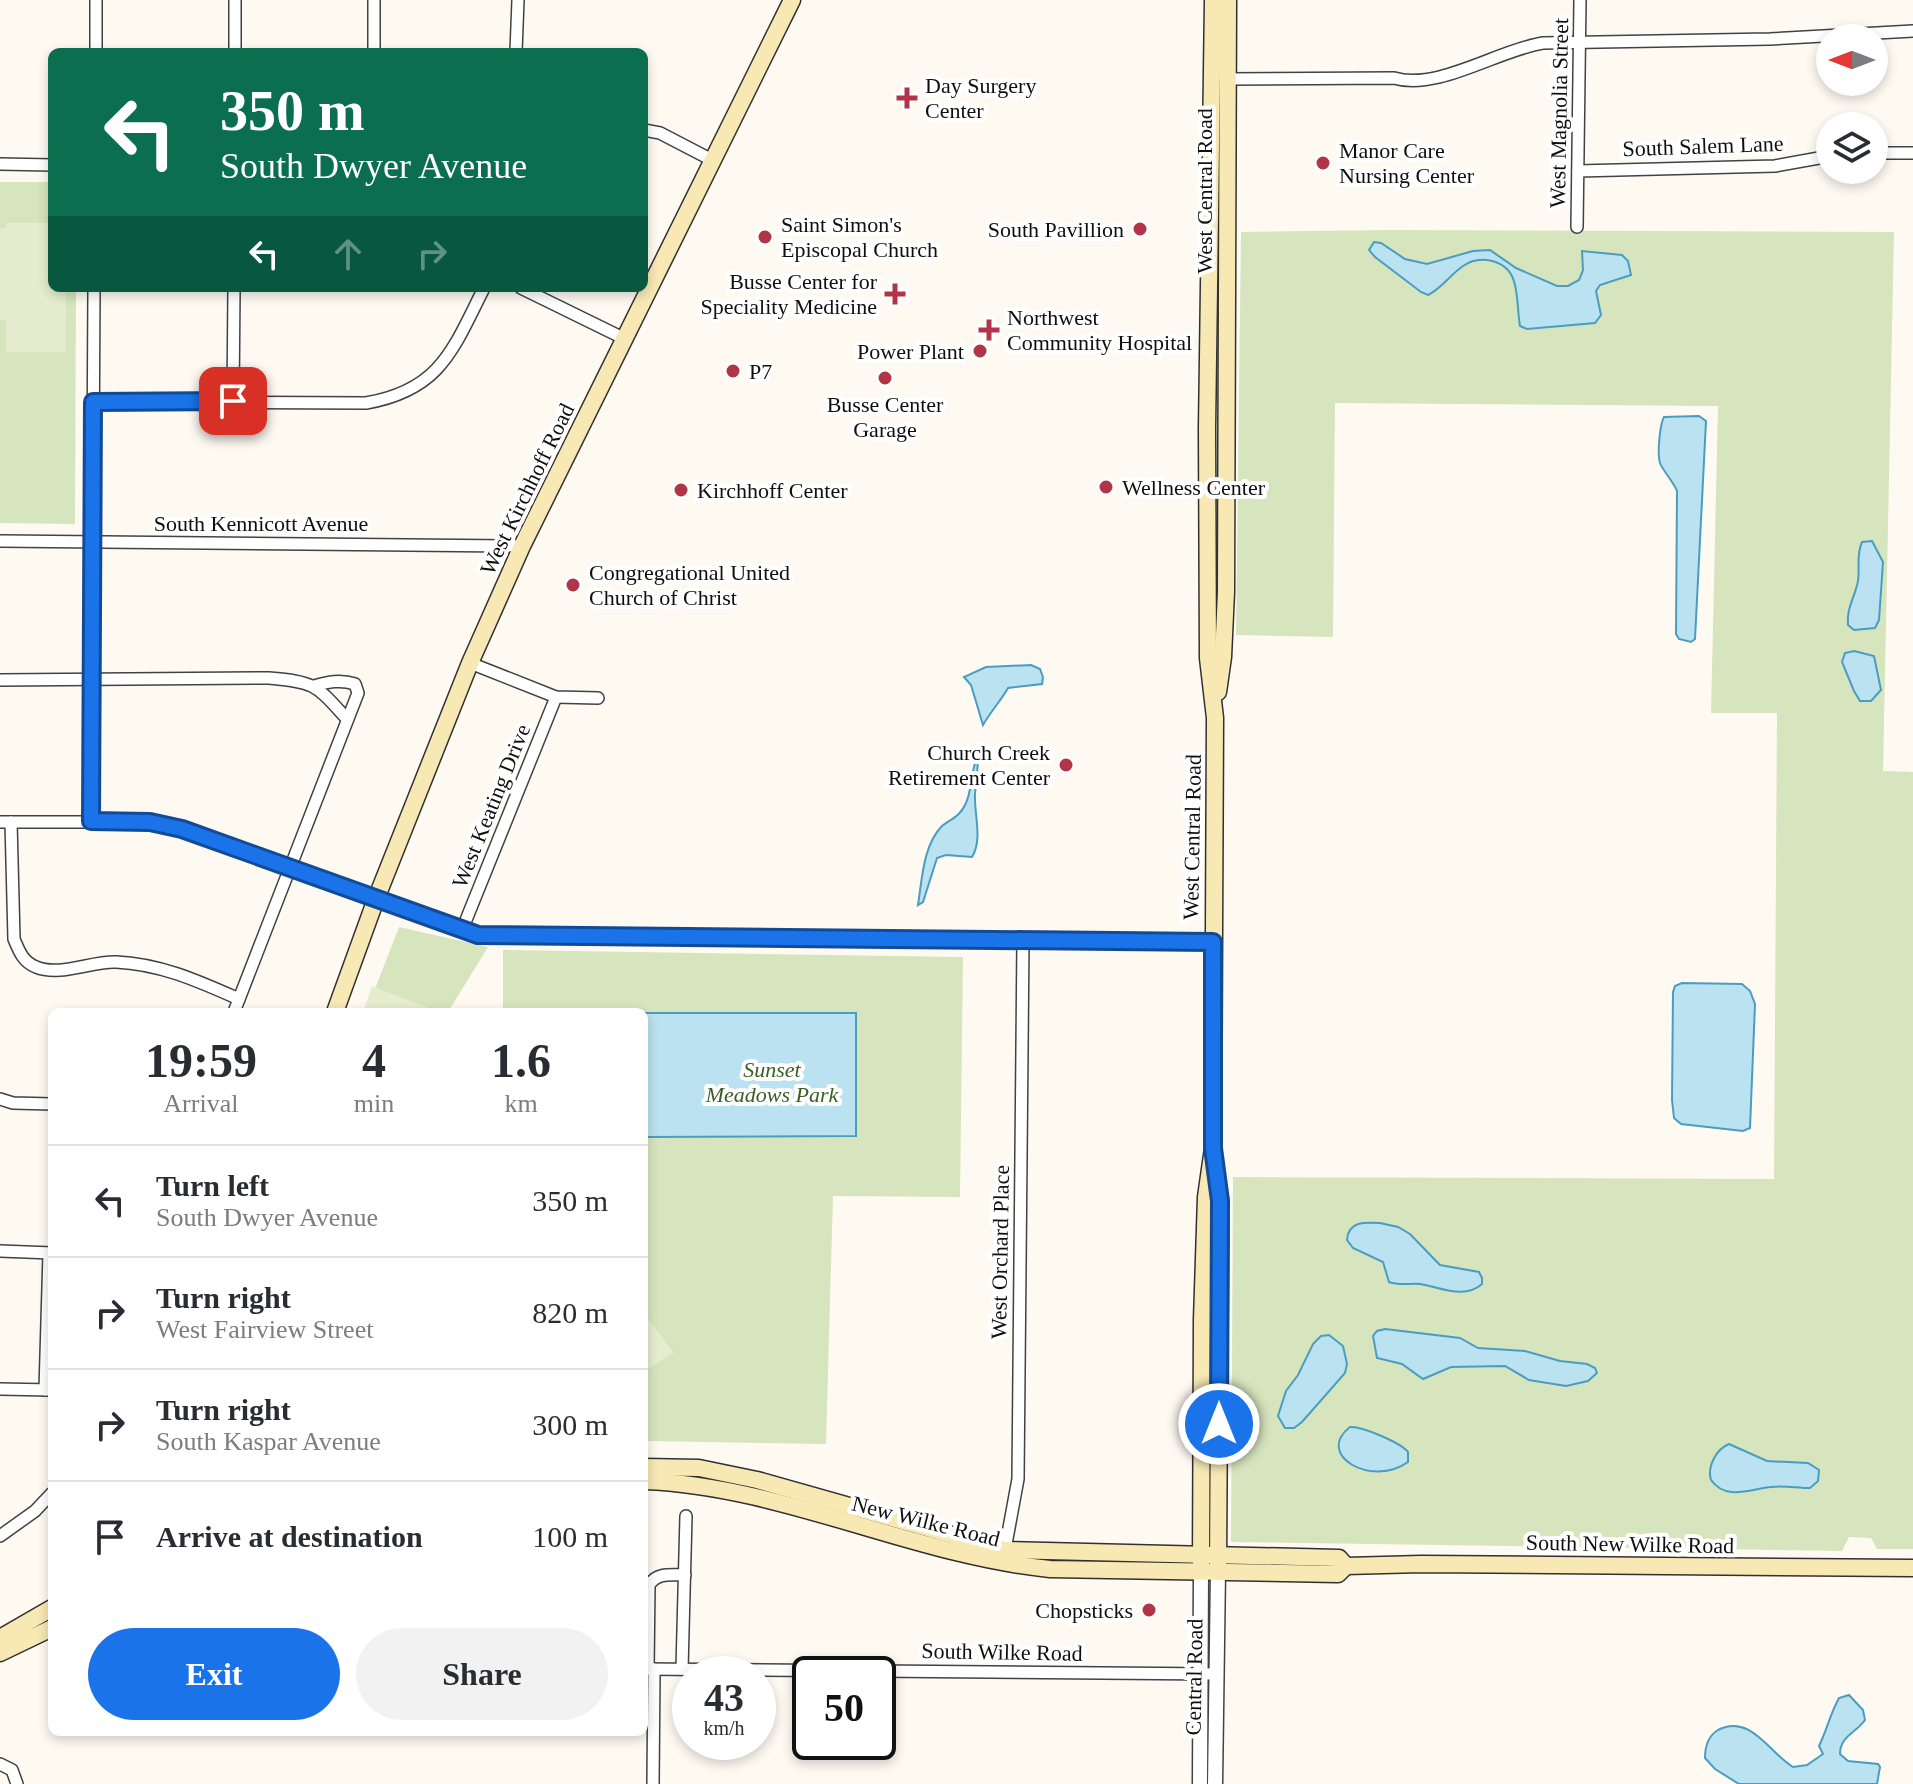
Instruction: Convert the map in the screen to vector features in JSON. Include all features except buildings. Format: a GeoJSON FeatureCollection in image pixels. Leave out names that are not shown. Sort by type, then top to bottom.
{"type":"FeatureCollection","features":[{"type":"Feature","properties":{"kind":"main road","name":"West Kirchhoff Road"},"geometry":{"type":"LineString","coordinates":[[648,288],[792,0]]}},
{"type":"Feature","properties":{"kind":"main road","name":"West Central Road"},"geometry":{"type":"LineString","coordinates":[[1213,0],[1207,474],[1208,658],[1215,718]]}},
{"type":"Feature","properties":{"kind":"main road","name":"West Central Road"},"geometry":{"type":"LineString","coordinates":[[1209,1564],[1202,1320],[1206,1197],[1213,1148],[1215,718],[1223,657],[1226,592],[1228,0]]}},
{"type":"Feature","properties":{"kind":"main road","name":"West Kirchhoff Road"},"geometry":{"type":"LineString","coordinates":[[336,1008],[376,899],[470,663],[522,546],[646,292]]}},
{"type":"Feature","properties":{"kind":"main road","name":"New Wilke Road"},"geometry":{"type":"LineString","coordinates":[[648,1467],[699,1468],[757,1480],[1050,1569],[1209,1564]]}},
{"type":"Feature","properties":{"kind":"main road","name":"New Wilke Road"},"geometry":{"type":"LineString","coordinates":[[648,1481],[724,1489],[945,1550],[1004,1557]]}},
{"type":"Feature","properties":{"kind":"main road","name":"South New Wilke Road"},"geometry":{"type":"LineString","coordinates":[[1209,1564],[1338,1574],[1346,1566],[1421,1564],[1913,1568]]}},
{"type":"Feature","properties":{"kind":"main road"},"geometry":{"type":"LineString","coordinates":[[0,1638],[48,1610]]}},
{"type":"Feature","properties":{"kind":"main road"},"geometry":{"type":"LineString","coordinates":[[0,1653],[48,1630]]}},
{"type":"Feature","properties":{"kind":"street"},"geometry":{"type":"LineString","coordinates":[[96,0],[96,48]]}},
{"type":"Feature","properties":{"kind":"street"},"geometry":{"type":"LineString","coordinates":[[235,0],[235,48]]}},
{"type":"Feature","properties":{"kind":"street"},"geometry":{"type":"LineString","coordinates":[[374,0],[374,48]]}},
{"type":"Feature","properties":{"kind":"street"},"geometry":{"type":"LineString","coordinates":[[516,48],[518,0]]}},
{"type":"Feature","properties":{"kind":"street","name":"West Magnolia Street"},"geometry":{"type":"LineString","coordinates":[[1577,227],[1580,0]]}},
{"type":"Feature","properties":{"kind":"street"},"geometry":{"type":"LineString","coordinates":[[1227,79],[1423,80],[1522,46],[1543,43],[1770,39],[1913,31]]}},
{"type":"Feature","properties":{"kind":"street"},"geometry":{"type":"LineString","coordinates":[[648,131],[660,133],[712,160]]}},
{"type":"Feature","properties":{"kind":"street"},"geometry":{"type":"LineString","coordinates":[[1888,153],[1913,153]]}},
{"type":"Feature","properties":{"kind":"street","name":"South Salem Lane"},"geometry":{"type":"LineString","coordinates":[[1578,171],[1775,166],[1816,159]]}},
{"type":"Feature","properties":{"kind":"street"},"geometry":{"type":"LineString","coordinates":[[0,164],[48,165]]}},
{"type":"Feature","properties":{"kind":"street"},"geometry":{"type":"LineString","coordinates":[[91,821],[94,292]]}},
{"type":"Feature","properties":{"kind":"street"},"geometry":{"type":"LineString","coordinates":[[233,401],[234,292]]}},
{"type":"Feature","properties":{"kind":"street"},"geometry":{"type":"LineString","coordinates":[[93,402],[366,403],[390,399],[434,374],[452,352],[482,292]]}},
{"type":"Feature","properties":{"kind":"street"},"geometry":{"type":"LineString","coordinates":[[529,292],[623,338]]}},
{"type":"Feature","properties":{"kind":"street","name":"South Kennicott Avenue"},"geometry":{"type":"LineString","coordinates":[[0,541],[522,546]]}},
{"type":"Feature","properties":{"kind":"street"},"geometry":{"type":"LineString","coordinates":[[470,663],[556,697],[598,698]]}},
{"type":"Feature","properties":{"kind":"street"},"geometry":{"type":"LineString","coordinates":[[0,680],[269,678],[300,681],[319,688],[347,719]]}},
{"type":"Feature","properties":{"kind":"street"},"geometry":{"type":"LineString","coordinates":[[236,1008],[358,693],[355,684],[334,680],[314,686]]}},
{"type":"Feature","properties":{"kind":"street","name":"West Keating Drive"},"geometry":{"type":"LineString","coordinates":[[462,930],[556,697]]}},
{"type":"Feature","properties":{"kind":"street"},"geometry":{"type":"LineString","coordinates":[[239,999],[183,974],[154,966],[113,962],[52,969],[36,967],[21,957],[14,939],[6,822],[150,822],[182,829],[462,930],[490,936],[1213,942]]}},
{"type":"Feature","properties":{"kind":"street","name":"West Orchard Place"},"geometry":{"type":"LineString","coordinates":[[1004,1557],[1018,1479],[1023,940]]}},
{"type":"Feature","properties":{"kind":"street"},"geometry":{"type":"LineString","coordinates":[[0,1099],[13,1103],[48,1104]]}},
{"type":"Feature","properties":{"kind":"street"},"geometry":{"type":"LineString","coordinates":[[0,1251],[48,1253]]}},
{"type":"Feature","properties":{"kind":"street"},"geometry":{"type":"LineString","coordinates":[[0,1389],[48,1390]]}},
{"type":"Feature","properties":{"kind":"street"},"geometry":{"type":"LineString","coordinates":[[0,1536],[35,1511],[48,1497]]}},
{"type":"Feature","properties":{"kind":"street"},"geometry":{"type":"LineString","coordinates":[[682,1656],[686,1516]]}},
{"type":"Feature","properties":{"kind":"street","name":"Central Road"},"geometry":{"type":"LineString","coordinates":[[1200,1784],[1200,1674],[1209,1564]]}},
{"type":"Feature","properties":{"kind":"street","name":"Central Road"},"geometry":{"type":"LineString","coordinates":[[1209,1564],[1216,1674],[1215,1784]]}},
{"type":"Feature","properties":{"kind":"street"},"geometry":{"type":"LineString","coordinates":[[653,1784],[649,1585],[651,1580],[661,1576],[685,1575]]}},
{"type":"Feature","properties":{"kind":"street","name":"South Wilke Road"},"geometry":{"type":"LineString","coordinates":[[649,1669],[672,1669]]}},
{"type":"Feature","properties":{"kind":"street","name":"South Wilke Road"},"geometry":{"type":"LineString","coordinates":[[776,1670],[1216,1674]]}},
{"type":"Feature","properties":{"kind":"street"},"geometry":{"type":"LineString","coordinates":[[0,1764],[12,1770],[17,1784]]}},
{"type":"Feature","properties":{"kind":"green space"},"geometry":{"type":"Polygon","coordinates":[[[0,182],[48,182],[48,292],[76,292],[75,524],[0,523],[0,182]]]}},
{"type":"Feature","properties":{"kind":"green space"},"geometry":{"type":"Polygon","coordinates":[[[6,223],[48,223],[48,292],[66,292],[65,352],[6,352],[6,321],[0,320],[0,228],[6,229],[6,223]]]}},
{"type":"Feature","properties":{"kind":"green space"},"geometry":{"type":"Polygon","coordinates":[[[1241,232],[1894,232],[1883,771],[1913,772],[1913,1549],[1877,1549],[1871,1538],[1849,1537],[1842,1551],[1231,1542],[1233,1177],[1774,1179],[1777,713],[1711,713],[1718,406],[1335,403],[1333,637],[1236,635],[1241,232]]]}},
{"type":"Feature","properties":{"kind":"green space"},"geometry":{"type":"Polygon","coordinates":[[[399,927],[488,947],[450,1008],[368,1008],[399,927]]]}},
{"type":"Feature","properties":{"kind":"green space","name":"Sunset Meadows Park"},"geometry":{"type":"Polygon","coordinates":[[[503,950],[963,957],[960,1197],[833,1196],[826,1444],[648,1441],[648,1008],[503,1008],[503,950]]]}},
{"type":"Feature","properties":{"kind":"green space"},"geometry":{"type":"Polygon","coordinates":[[[372,986],[429,1008],[364,1008],[372,986]]]}},
{"type":"Feature","properties":{"kind":"green space"},"geometry":{"type":"Polygon","coordinates":[[[648,1319],[674,1353],[648,1369],[648,1319]]]}},
{"type":"Feature","properties":{"kind":"water"},"geometry":{"type":"Polygon","coordinates":[[[1374,242],[1381,243],[1405,259],[1427,264],[1473,251],[1490,250],[1516,268],[1557,286],[1568,286],[1579,280],[1583,270],[1582,251],[1622,255],[1628,261],[1631,275],[1600,285],[1596,291],[1601,315],[1595,323],[1527,329],[1520,326],[1512,276],[1499,263],[1484,260],[1468,263],[1428,295],[1375,257],[1369,250],[1374,242]]]}},
{"type":"Feature","properties":{"kind":"water"},"geometry":{"type":"Polygon","coordinates":[[[1699,416],[1706,421],[1695,639],[1691,642],[1679,639],[1676,634],[1677,491],[1660,463],[1659,446],[1664,417],[1699,416]]]}},
{"type":"Feature","properties":{"kind":"water"},"geometry":{"type":"Polygon","coordinates":[[[1872,541],[1883,562],[1879,620],[1875,628],[1854,630],[1848,625],[1848,619],[1858,581],[1859,552],[1862,542],[1872,541]]]}},
{"type":"Feature","properties":{"kind":"water"},"geometry":{"type":"Polygon","coordinates":[[[1854,651],[1874,656],[1881,690],[1871,701],[1860,701],[1842,662],[1845,653],[1854,651]]]}},
{"type":"Feature","properties":{"kind":"water"},"geometry":{"type":"Polygon","coordinates":[[[1031,665],[1040,669],[1042,684],[1008,688],[983,725],[971,685],[964,677],[986,667],[1031,665]]]}},
{"type":"Feature","properties":{"kind":"water"},"geometry":{"type":"Polygon","coordinates":[[[978,756],[975,794],[978,835],[975,850],[972,857],[946,855],[937,858],[923,902],[918,905],[924,863],[931,843],[942,826],[958,815],[965,805],[978,756]]]}},
{"type":"Feature","properties":{"kind":"water"},"geometry":{"type":"Polygon","coordinates":[[[1682,983],[1742,984],[1750,991],[1755,1004],[1750,1128],[1743,1131],[1681,1124],[1674,1118],[1673,992],[1675,986],[1682,983]]]}},
{"type":"Feature","properties":{"kind":"water"},"geometry":{"type":"Polygon","coordinates":[[[648,1013],[856,1013],[856,1136],[648,1137],[648,1013]]]}},
{"type":"Feature","properties":{"kind":"water"},"geometry":{"type":"Polygon","coordinates":[[[1380,1223],[1398,1227],[1410,1234],[1440,1265],[1479,1272],[1482,1284],[1460,1292],[1389,1282],[1383,1262],[1353,1248],[1347,1240],[1354,1226],[1380,1223]]]}},
{"type":"Feature","properties":{"kind":"water"},"geometry":{"type":"Polygon","coordinates":[[[1385,1329],[1460,1338],[1478,1348],[1525,1351],[1560,1361],[1587,1364],[1597,1373],[1588,1381],[1566,1386],[1529,1380],[1505,1366],[1451,1367],[1423,1379],[1402,1364],[1377,1358],[1373,1336],[1385,1329]]]}},
{"type":"Feature","properties":{"kind":"water"},"geometry":{"type":"Polygon","coordinates":[[[1329,1335],[1343,1346],[1347,1364],[1345,1373],[1302,1422],[1294,1428],[1285,1428],[1278,1416],[1286,1391],[1298,1375],[1313,1344],[1321,1336],[1329,1335]]]}},
{"type":"Feature","properties":{"kind":"water"},"geometry":{"type":"Polygon","coordinates":[[[1350,1427],[1372,1432],[1398,1444],[1408,1452],[1408,1462],[1394,1469],[1379,1471],[1352,1465],[1339,1448],[1341,1438],[1350,1427]]]}},
{"type":"Feature","properties":{"kind":"water"},"geometry":{"type":"Polygon","coordinates":[[[1729,1444],[1767,1461],[1808,1463],[1819,1470],[1818,1481],[1810,1488],[1780,1486],[1739,1492],[1724,1490],[1711,1480],[1710,1470],[1717,1454],[1729,1444]]]}},
{"type":"Feature","properties":{"kind":"water"},"geometry":{"type":"Polygon","coordinates":[[[1849,1695],[1863,1710],[1865,1720],[1843,1743],[1840,1754],[1848,1761],[1878,1764],[1877,1784],[1739,1784],[1715,1769],[1705,1758],[1712,1735],[1730,1726],[1750,1731],[1793,1767],[1807,1765],[1823,1754],[1819,1746],[1833,1710],[1839,1698],[1849,1695]]]}},
{"type":"Feature","properties":{"kind":"place","name":"Day Surgery Center"},"geometry":{"type":"Point","coordinates":[907,98]}},
{"type":"Feature","properties":{"kind":"place","name":"Manor Care Nursing Center"},"geometry":{"type":"Point","coordinates":[1323,163]}},
{"type":"Feature","properties":{"kind":"place","name":"South Pavillion"},"geometry":{"type":"Point","coordinates":[1140,229]}},
{"type":"Feature","properties":{"kind":"place","name":"Saint Simon's Episcopal Church"},"geometry":{"type":"Point","coordinates":[765,237]}},
{"type":"Feature","properties":{"kind":"place","name":"Busse Center for Speciality Medicine"},"geometry":{"type":"Point","coordinates":[895,294]}},
{"type":"Feature","properties":{"kind":"place","name":"Northwest Community Hospital"},"geometry":{"type":"Point","coordinates":[989,330]}},
{"type":"Feature","properties":{"kind":"place","name":"Power Plant"},"geometry":{"type":"Point","coordinates":[980,351]}},
{"type":"Feature","properties":{"kind":"place","name":"P7"},"geometry":{"type":"Point","coordinates":[733,371]}},
{"type":"Feature","properties":{"kind":"place","name":"Busse Center Garage"},"geometry":{"type":"Point","coordinates":[885,378]}},
{"type":"Feature","properties":{"kind":"place","name":"Wellness Center"},"geometry":{"type":"Point","coordinates":[1106,487]}},
{"type":"Feature","properties":{"kind":"place","name":"Kirchhoff Center"},"geometry":{"type":"Point","coordinates":[681,490]}},
{"type":"Feature","properties":{"kind":"place","name":"Congregational United Church of Christ"},"geometry":{"type":"Point","coordinates":[573,585]}},
{"type":"Feature","properties":{"kind":"place","name":"Church Creek Retirement Center"},"geometry":{"type":"Point","coordinates":[1066,765]}},
{"type":"Feature","properties":{"kind":"place","name":"Chopsticks"},"geometry":{"type":"Point","coordinates":[1149,1610]}},
{"type":"Feature","properties":{"kind":"route"},"geometry":{"type":"LineString","coordinates":[[233,401],[93,402],[91,821],[150,822],[182,829],[478,935],[1213,942],[1213,1148],[1220,1201],[1219,1424]]}}]}
